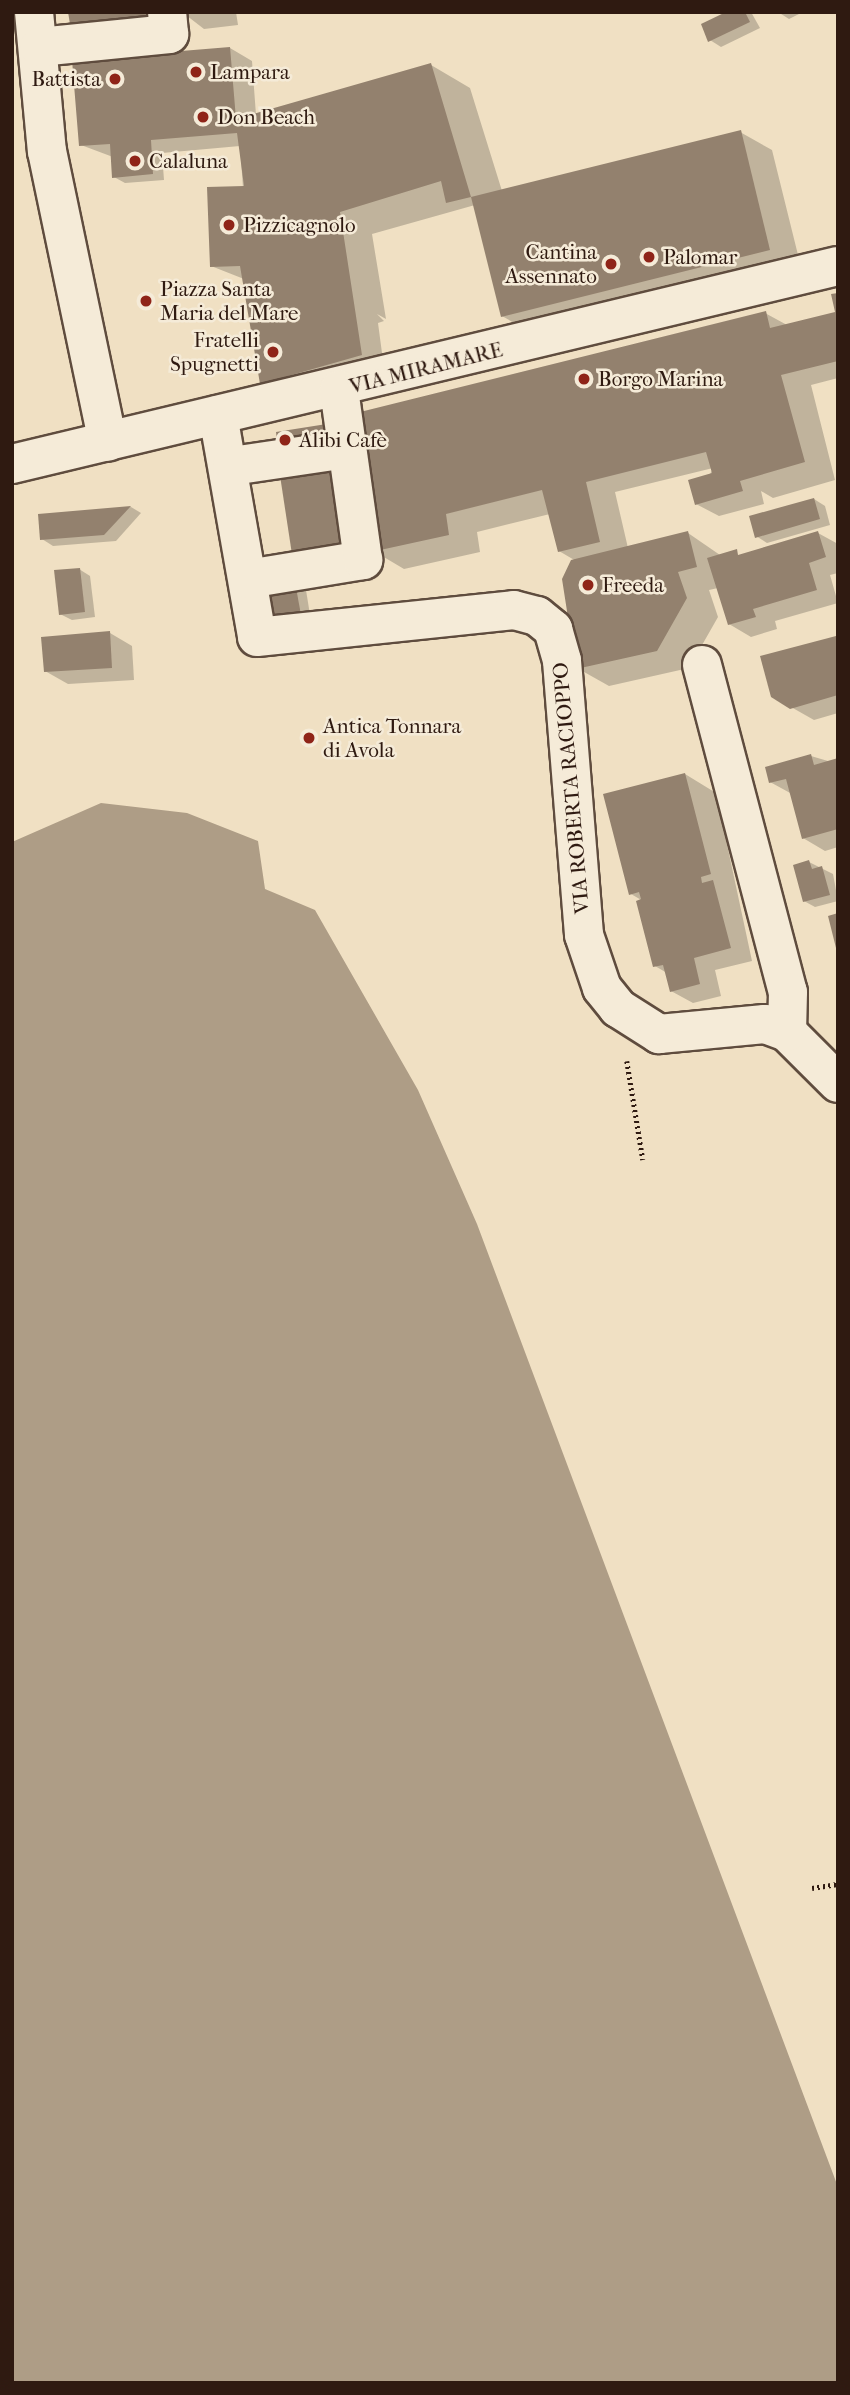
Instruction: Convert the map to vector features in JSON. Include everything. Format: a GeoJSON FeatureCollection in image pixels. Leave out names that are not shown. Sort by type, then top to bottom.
{"type":"FeatureCollection","features":[{"type":"Feature","properties":{"kind":"street"},"geometry":{"type":"LineString","coordinates":[[108,442],[47,151],[36,30],[168,23]]}},
{"type":"Feature","properties":{"kind":"street","name":"VIA MIRAMARE"},"geometry":{"type":"LineString","coordinates":[[12,464],[218,415],[339,390],[838,266]]}},
{"type":"Feature","properties":{"kind":"street"},"geometry":{"type":"LineString","coordinates":[[248,579],[363,560],[339,390]]}},
{"type":"Feature","properties":{"kind":"street","name":"VIA ROBERTA RACIOPPO"},"geometry":{"type":"LineString","coordinates":[[218,415],[232,466],[257,637],[514,610],[553,629],[569,729],[584,935],[602,988],[618,1008],[659,1034],[765,1024],[787,1032]]}},
{"type":"Feature","properties":{"kind":"street"},"geometry":{"type":"LineString","coordinates":[[232,466],[347,449]]}},
{"type":"Feature","properties":{"kind":"street"},"geometry":{"type":"LineString","coordinates":[[702,665],[788,992],[787,1032],[838,1083]]}},
{"type":"Feature","properties":{"kind":"path"},"geometry":{"type":"LineString","coordinates":[[618,1008],[643,1160]]}},
{"type":"Feature","properties":{"kind":"path"},"geometry":{"type":"LineString","coordinates":[[812,1888],[838,1884]]}},
{"type":"Feature","properties":{"kind":"shaded area"},"geometry":{"type":"Polygon","coordinates":[[[101,803],[187,813],[258,841],[265,889],[315,910],[418,1090],[477,1224],[838,2187],[838,2383],[12,2383],[12,842],[101,803]]]}},
{"type":"Feature","properties":{"kind":"building"},"geometry":{"type":"Polygon","coordinates":[[[68,12],[156,12],[157,14],[70,24],[68,12]]]}},
{"type":"Feature","properties":{"kind":"building"},"geometry":{"type":"Polygon","coordinates":[[[726,12],[745,12],[750,22],[708,42],[701,24],[726,12]]]}},
{"type":"Feature","properties":{"kind":"building"},"geometry":{"type":"Polygon","coordinates":[[[230,47],[236,119],[431,63],[471,197],[446,203],[441,181],[340,212],[362,355],[260,384],[240,266],[210,267],[207,187],[244,186],[237,133],[151,140],[153,174],[112,178],[110,144],[79,146],[72,60],[230,47]]]}},
{"type":"Feature","properties":{"kind":"building"},"geometry":{"type":"Polygon","coordinates":[[[741,130],[770,250],[501,317],[471,197],[741,130]]]}},
{"type":"Feature","properties":{"kind":"building"},"geometry":{"type":"Polygon","coordinates":[[[838,293],[838,361],[781,375],[805,462],[740,481],[743,491],[695,505],[688,480],[712,473],[706,452],[586,482],[600,542],[558,552],[542,490],[446,514],[449,535],[371,552],[352,414],[766,311],[770,328],[835,312],[831,294],[838,293]]]}},
{"type":"Feature","properties":{"kind":"building"},"geometry":{"type":"Polygon","coordinates":[[[333,423],[336,441],[278,450],[276,432],[333,423]]]}},
{"type":"Feature","properties":{"kind":"building"},"geometry":{"type":"Polygon","coordinates":[[[339,459],[353,552],[293,561],[279,469],[339,459]]]}},
{"type":"Feature","properties":{"kind":"building"},"geometry":{"type":"Polygon","coordinates":[[[814,498],[820,519],[755,538],[749,516],[814,498]]]}},
{"type":"Feature","properties":{"kind":"building"},"geometry":{"type":"Polygon","coordinates":[[[131,506],[104,535],[40,540],[38,514],[131,506]]]}},
{"type":"Feature","properties":{"kind":"building"},"geometry":{"type":"Polygon","coordinates":[[[688,531],[697,567],[678,572],[687,598],[657,651],[576,669],[562,579],[571,560],[688,531]]]}},
{"type":"Feature","properties":{"kind":"building"},"geometry":{"type":"Polygon","coordinates":[[[818,531],[826,557],[809,563],[817,590],[753,609],[756,617],[728,625],[707,558],[737,549],[738,555],[818,531]]]}},
{"type":"Feature","properties":{"kind":"building"},"geometry":{"type":"Polygon","coordinates":[[[80,568],[85,612],[59,615],[54,570],[80,568]]]}},
{"type":"Feature","properties":{"kind":"building"},"geometry":{"type":"Polygon","coordinates":[[[295,582],[301,615],[269,620],[267,587],[295,582]]]}},
{"type":"Feature","properties":{"kind":"building"},"geometry":{"type":"Polygon","coordinates":[[[110,631],[112,668],[44,672],[41,637],[110,631]]]}},
{"type":"Feature","properties":{"kind":"building"},"geometry":{"type":"Polygon","coordinates":[[[836,636],[838,695],[790,709],[771,697],[760,656],[836,636]]]}},
{"type":"Feature","properties":{"kind":"building"},"geometry":{"type":"Polygon","coordinates":[[[811,754],[814,765],[838,758],[838,829],[802,839],[786,779],[769,783],[765,767],[811,754]]]}},
{"type":"Feature","properties":{"kind":"building"},"geometry":{"type":"Polygon","coordinates":[[[685,773],[711,874],[701,877],[702,883],[713,880],[731,948],[694,958],[700,984],[670,992],[663,965],[653,967],[636,901],[641,899],[639,892],[629,895],[603,794],[685,773]]]}},
{"type":"Feature","properties":{"kind":"building"},"geometry":{"type":"Polygon","coordinates":[[[809,860],[812,869],[822,866],[830,895],[803,902],[793,865],[809,860]]]}},
{"type":"Feature","properties":{"kind":"building"},"geometry":{"type":"Polygon","coordinates":[[[838,913],[838,952],[837,952],[828,916],[838,913]]]}},
{"type":"Feature","properties":{"kind":"place","name":"Lampara"},"geometry":{"type":"Point","coordinates":[196,72]}},
{"type":"Feature","properties":{"kind":"place","name":"Battista"},"geometry":{"type":"Point","coordinates":[115,79]}},
{"type":"Feature","properties":{"kind":"place","name":"Don Beach"},"geometry":{"type":"Point","coordinates":[203,117]}},
{"type":"Feature","properties":{"kind":"place","name":"Calaluna"},"geometry":{"type":"Point","coordinates":[135,161]}},
{"type":"Feature","properties":{"kind":"place","name":"Pizzicagnolo"},"geometry":{"type":"Point","coordinates":[229,225]}},
{"type":"Feature","properties":{"kind":"place","name":"Palomar"},"geometry":{"type":"Point","coordinates":[649,257]}},
{"type":"Feature","properties":{"kind":"place","name":"Cantina Assennato"},"geometry":{"type":"Point","coordinates":[611,264]}},
{"type":"Feature","properties":{"kind":"place","name":"Piazza Santa Maria del Mare"},"geometry":{"type":"Point","coordinates":[146,301]}},
{"type":"Feature","properties":{"kind":"place","name":"Fratelli Spugnetti"},"geometry":{"type":"Point","coordinates":[273,352]}},
{"type":"Feature","properties":{"kind":"place","name":"Borgo Marina"},"geometry":{"type":"Point","coordinates":[584,379]}},
{"type":"Feature","properties":{"kind":"place","name":"Alibi Cafè"},"geometry":{"type":"Point","coordinates":[285,440]}},
{"type":"Feature","properties":{"kind":"place","name":"Freeda"},"geometry":{"type":"Point","coordinates":[588,585]}},
{"type":"Feature","properties":{"kind":"place","name":"Antica Tonnara di Avola"},"geometry":{"type":"Point","coordinates":[309,738]}}]}
